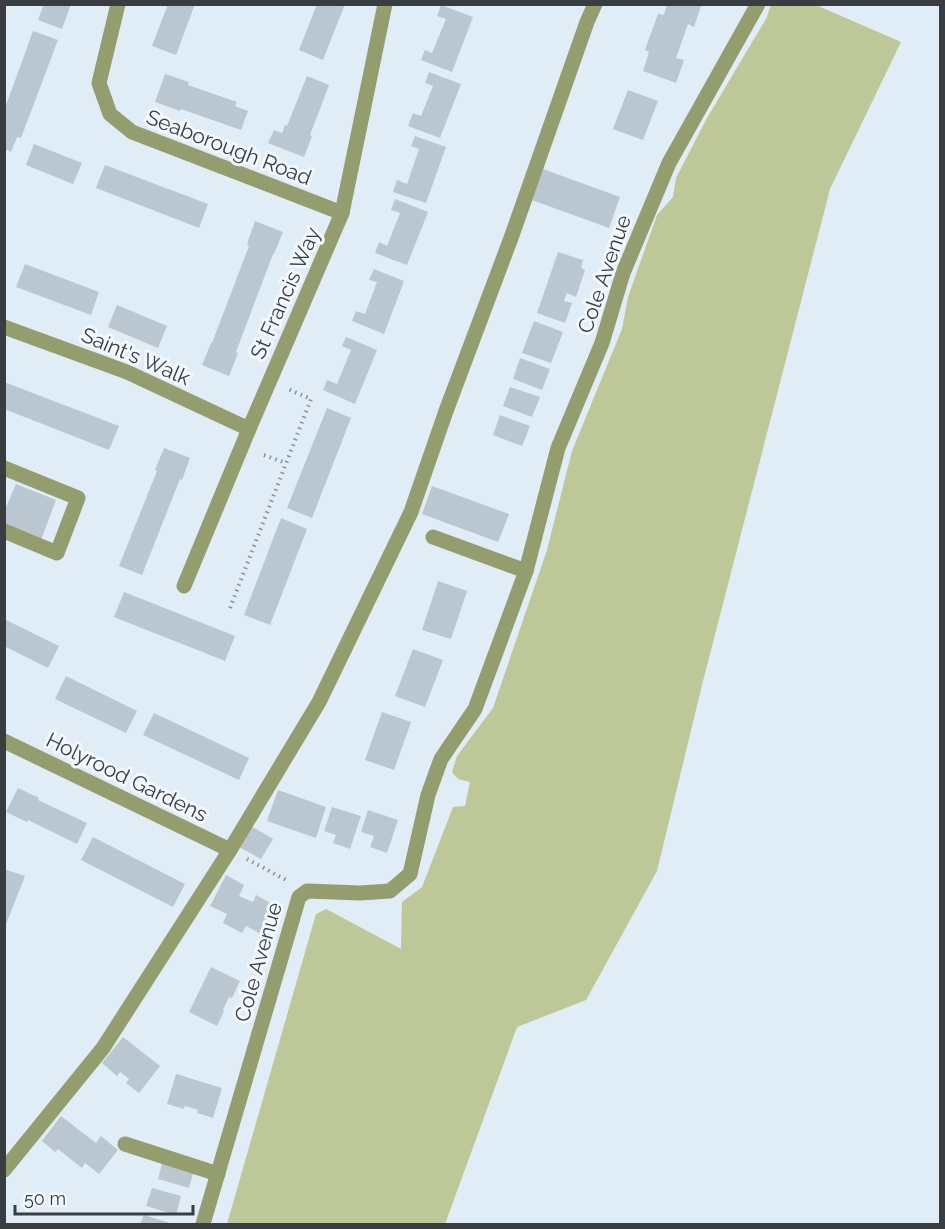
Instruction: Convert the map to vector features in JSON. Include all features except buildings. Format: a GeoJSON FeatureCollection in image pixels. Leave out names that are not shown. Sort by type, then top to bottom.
{"type":"FeatureCollection","features":[{"type":"Feature","properties":{"kind":"street","name":"Seaborough Road"},"geometry":{"type":"LineString","coordinates":[[118,4],[99,83],[110,114],[132,132],[342,213]]}},
{"type":"Feature","properties":{"kind":"street","name":"St Francis Way"},"geometry":{"type":"LineString","coordinates":[[184,586],[342,213],[385,4]]}},
{"type":"Feature","properties":{"kind":"street"},"geometry":{"type":"LineString","coordinates":[[4,1170],[103,1048],[230,850],[320,702],[411,512],[595,4]]}},
{"type":"Feature","properties":{"kind":"street","name":"Cole Avenue"},"geometry":{"type":"LineString","coordinates":[[203,1224],[299,897],[307,891],[360,893],[390,891],[410,874],[428,795],[441,759],[475,709],[526,572],[558,448],[602,343],[622,273],[669,163],[758,4]]}},
{"type":"Feature","properties":{"kind":"street","name":"Saint's Walk"},"geometry":{"type":"LineString","coordinates":[[4,327],[127,372],[249,429]]}},
{"type":"Feature","properties":{"kind":"street"},"geometry":{"type":"LineString","coordinates":[[4,531],[57,553],[78,498],[5,470]]}},
{"type":"Feature","properties":{"kind":"street"},"geometry":{"type":"LineString","coordinates":[[433,537],[526,572]]}},
{"type":"Feature","properties":{"kind":"street","name":"Holyrood Gardens"},"geometry":{"type":"LineString","coordinates":[[4,741],[230,850]]}},
{"type":"Feature","properties":{"kind":"street"},"geometry":{"type":"LineString","coordinates":[[125,1144],[218,1174]]}},
{"type":"Feature","properties":{"kind":"path"},"geometry":{"type":"LineString","coordinates":[[230,608],[311,399],[288,389]]}},
{"type":"Feature","properties":{"kind":"path"},"geometry":{"type":"LineString","coordinates":[[264,455],[286,463]]}},
{"type":"Feature","properties":{"kind":"path"},"geometry":{"type":"LineString","coordinates":[[230,850],[307,891]]}},
{"type":"Feature","properties":{"kind":"green space"},"geometry":{"type":"Polygon","coordinates":[[[771,5],[816,5],[901,42],[830,189],[702,685],[657,871],[586,1000],[517,1027],[445,1224],[227,1224],[316,914],[326,909],[401,949],[402,902],[422,887],[453,807],[465,806],[470,782],[458,779],[452,772],[457,756],[493,708],[547,550],[572,451],[622,329],[628,297],[657,215],[673,197],[676,178],[707,118],[766,19],[771,5]]]}}]}
